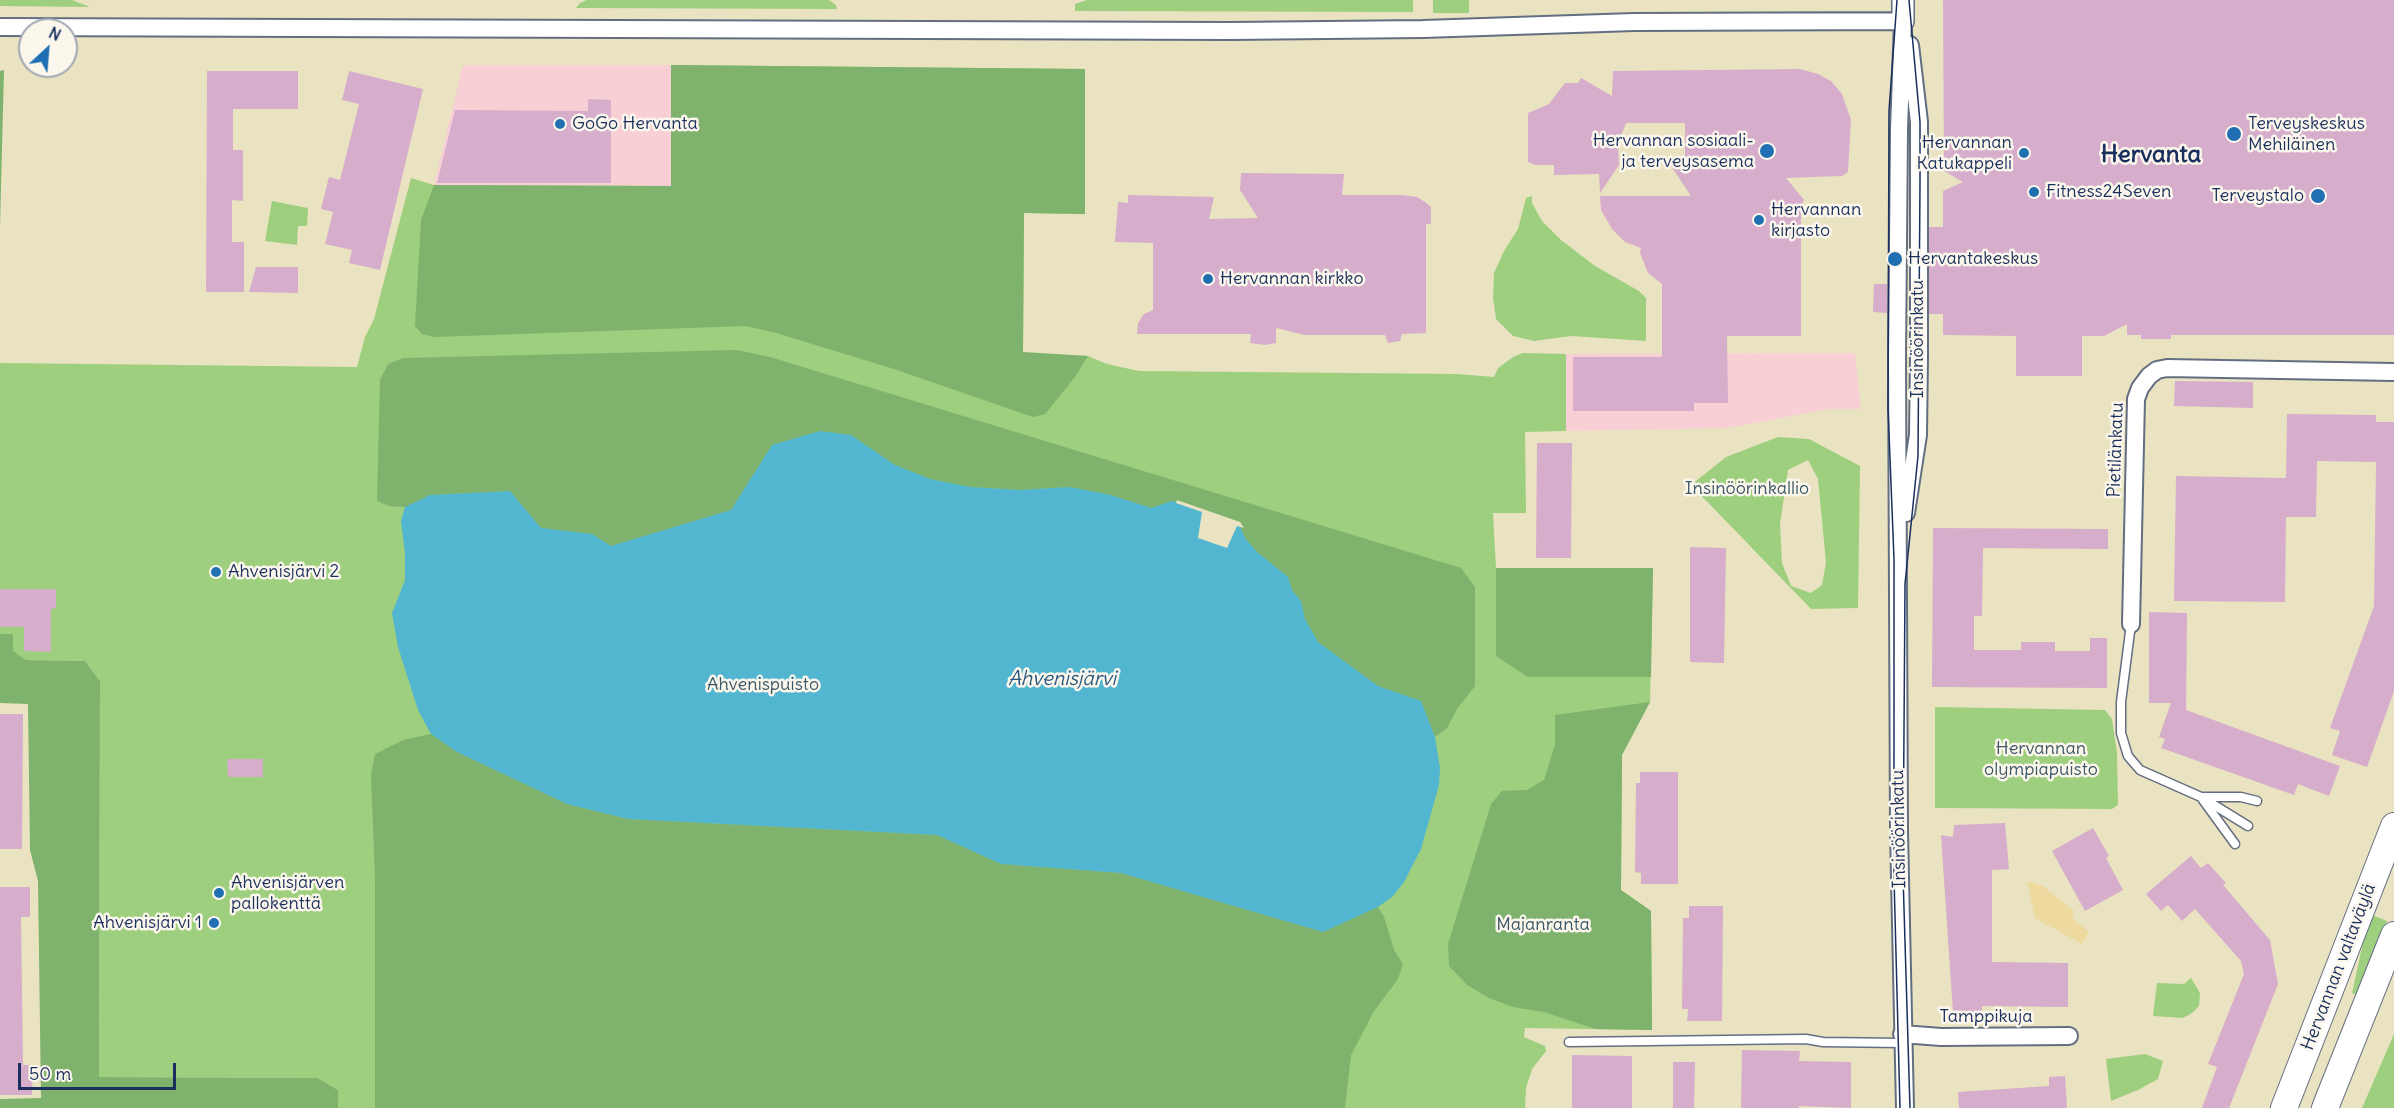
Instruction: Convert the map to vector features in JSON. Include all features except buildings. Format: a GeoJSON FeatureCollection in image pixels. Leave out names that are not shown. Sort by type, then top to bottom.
{"type":"FeatureCollection","features":[{"type":"Feature","properties":{"kind":"main road","name":"Hervannan valtaväylä"},"geometry":{"type":"LineString","coordinates":[[2284,1108],[2394,825]]}},
{"type":"Feature","properties":{"kind":"main road"},"geometry":{"type":"LineString","coordinates":[[2325,1108],[2394,935]]}},
{"type":"Feature","properties":{"kind":"street","name":"Insinöörinkatu"},"geometry":{"type":"LineString","coordinates":[[1904,0],[1898,192],[1899,820],[1905,1108]]}},
{"type":"Feature","properties":{"kind":"street"},"geometry":{"type":"LineString","coordinates":[[0,27],[1242,31],[1423,29],[1634,22],[1903,21]]}},
{"type":"Feature","properties":{"kind":"street","name":"Pietilänkatu"},"geometry":{"type":"LineString","coordinates":[[2131,624],[2136,399],[2140,388],[2149,376],[2157,370],[2167,368],[2394,372]]}},
{"type":"Feature","properties":{"kind":"street","name":"Tamppikuja"},"geometry":{"type":"LineString","coordinates":[[1903,1038],[2069,1036]]}},
{"type":"Feature","properties":{"kind":"lane","name":"Pietilänkatu"},"geometry":{"type":"LineString","coordinates":[[2131,624],[2121,702],[2121,733],[2128,756],[2140,770],[2201,797]]}},
{"type":"Feature","properties":{"kind":"lane"},"geometry":{"type":"LineString","coordinates":[[2201,797],[2241,797],[2257,801]]}},
{"type":"Feature","properties":{"kind":"lane"},"geometry":{"type":"LineString","coordinates":[[2201,797],[2248,826]]}},
{"type":"Feature","properties":{"kind":"lane"},"geometry":{"type":"LineString","coordinates":[[2201,797],[2235,844]]}},
{"type":"Feature","properties":{"kind":"lane"},"geometry":{"type":"LineString","coordinates":[[1569,1042],[1806,1039],[1823,1042],[1903,1038]]}},
{"type":"Feature","properties":{"kind":"shaded area"},"geometry":{"type":"Polygon","coordinates":[[[463,65],[671,65],[672,186],[434,185],[463,65]]]}},
{"type":"Feature","properties":{"kind":"shaded area"},"geometry":{"type":"Polygon","coordinates":[[[1855,353],[1861,409],[1829,409],[1728,428],[1566,431],[1566,354],[1855,353]]]}},
{"type":"Feature","properties":{"kind":"green space"},"geometry":{"type":"Polygon","coordinates":[[[0,0],[72,0],[90,7],[0,6],[0,0]]]}},
{"type":"Feature","properties":{"kind":"green space"},"geometry":{"type":"Polygon","coordinates":[[[587,0],[829,0],[836,5],[837,9],[576,8],[587,0]]]}},
{"type":"Feature","properties":{"kind":"green space"},"geometry":{"type":"Polygon","coordinates":[[[1087,0],[1413,0],[1413,12],[1075,11],[1075,4],[1087,0]]]}},
{"type":"Feature","properties":{"kind":"green space"},"geometry":{"type":"Polygon","coordinates":[[[1433,0],[1469,0],[1469,13],[1433,13],[1433,0]]]}},
{"type":"Feature","properties":{"kind":"green space","name":"Ahvenispuisto"},"geometry":{"type":"Polygon","coordinates":[[[671,65],[1085,69],[1085,214],[1024,213],[1023,353],[1088,356],[1107,364],[1139,371],[1457,374],[1494,377],[1498,368],[1523,353],[1566,354],[1566,431],[1525,432],[1526,513],[1493,513],[1496,568],[1653,568],[1650,702],[1622,755],[1621,890],[1651,911],[1652,1030],[1525,1028],[1524,1037],[1545,1046],[1546,1051],[1532,1069],[1526,1088],[1525,1108],[338,1108],[338,1090],[318,1078],[99,1077],[100,681],[85,661],[26,660],[12,651],[12,634],[0,634],[0,363],[357,367],[365,337],[374,319],[411,178],[434,185],[671,186],[671,65]]]}},
{"type":"Feature","properties":{"kind":"green space"},"geometry":{"type":"Polygon","coordinates":[[[671,65],[1085,69],[1085,214],[1024,213],[1023,352],[1088,356],[1075,377],[1045,414],[1033,417],[894,369],[746,326],[434,337],[422,334],[415,326],[421,220],[434,185],[671,186],[671,65]]]}},
{"type":"Feature","properties":{"kind":"green space"},"geometry":{"type":"Polygon","coordinates":[[[4,70],[0,227],[0,71],[4,70]]]}},
{"type":"Feature","properties":{"kind":"green space"},"geometry":{"type":"Polygon","coordinates":[[[1532,196],[1532,203],[1542,221],[1561,240],[1595,266],[1639,291],[1646,298],[1646,341],[1571,336],[1534,341],[1513,336],[1496,319],[1493,297],[1494,273],[1518,229],[1526,198],[1532,196]]]}},
{"type":"Feature","properties":{"kind":"green space"},"geometry":{"type":"Polygon","coordinates":[[[272,201],[308,208],[307,226],[298,226],[297,245],[265,241],[272,201]]]}},
{"type":"Feature","properties":{"kind":"green space"},"geometry":{"type":"Polygon","coordinates":[[[737,350],[770,357],[1461,568],[1475,587],[1475,686],[1457,709],[1447,728],[1435,737],[1421,701],[1378,686],[1318,642],[1305,619],[1301,601],[1292,590],[1288,577],[1257,552],[1245,538],[1239,524],[1172,501],[1151,508],[1111,495],[1070,487],[1020,490],[970,487],[930,479],[895,465],[851,435],[772,445],[731,510],[611,546],[592,534],[541,528],[510,491],[430,495],[405,507],[389,506],[377,501],[380,380],[388,364],[403,358],[737,350]]]}},
{"type":"Feature","properties":{"kind":"green space","name":"Insinöörinkallio"},"geometry":{"type":"Polygon","coordinates":[[[1778,437],[1809,439],[1860,466],[1858,608],[1811,609],[1691,485],[1726,457],[1778,437]],[[1808,460],[1788,470],[1780,524],[1782,563],[1791,586],[1811,593],[1822,585],[1826,562],[1818,479],[1808,460]]]}},
{"type":"Feature","properties":{"kind":"green space"},"geometry":{"type":"Polygon","coordinates":[[[1496,568],[1653,568],[1651,677],[1528,677],[1496,656],[1496,568]]]}},
{"type":"Feature","properties":{"kind":"green space"},"geometry":{"type":"Polygon","coordinates":[[[0,634],[13,634],[13,651],[26,660],[85,661],[100,681],[99,1077],[318,1078],[338,1090],[338,1108],[0,1108],[0,1099],[41,1098],[38,881],[30,850],[28,704],[0,703],[0,634]]]}},
{"type":"Feature","properties":{"kind":"green space","name":"Majanranta"},"geometry":{"type":"Polygon","coordinates":[[[1650,702],[1622,755],[1621,890],[1651,911],[1652,1030],[1596,1029],[1544,1012],[1513,1007],[1489,998],[1467,985],[1449,966],[1448,944],[1491,804],[1502,791],[1527,790],[1544,780],[1555,744],[1555,715],[1650,702]]]}},
{"type":"Feature","properties":{"kind":"green space","name":"Hervannan olympiapuisto"},"geometry":{"type":"Polygon","coordinates":[[[1935,707],[2105,710],[2112,719],[2117,753],[2118,805],[2112,809],[1935,808],[1935,707]]]}},
{"type":"Feature","properties":{"kind":"green space"},"geometry":{"type":"Polygon","coordinates":[[[431,734],[457,752],[567,804],[628,819],[937,835],[1001,864],[1121,873],[1323,932],[1378,907],[1384,917],[1394,950],[1403,964],[1398,979],[1374,1011],[1351,1055],[1345,1108],[375,1108],[375,878],[371,775],[375,754],[403,740],[431,734]]]}},
{"type":"Feature","properties":{"kind":"green space"},"geometry":{"type":"Polygon","coordinates":[[[2372,915],[2387,921],[2357,995],[2352,993],[2366,929],[2372,915]]]}},
{"type":"Feature","properties":{"kind":"green space"},"geometry":{"type":"Polygon","coordinates":[[[2191,978],[2200,993],[2199,1006],[2192,1013],[2183,1018],[2153,1016],[2157,983],[2184,984],[2191,978]]]}},
{"type":"Feature","properties":{"kind":"green space"},"geometry":{"type":"Polygon","coordinates":[[[2394,1034],[2394,1108],[2362,1108],[2394,1034]]]}},
{"type":"Feature","properties":{"kind":"green space"},"geometry":{"type":"Polygon","coordinates":[[[2145,1054],[2163,1061],[2158,1079],[2111,1101],[2106,1059],[2145,1054]]]}},
{"type":"Feature","properties":{"kind":"sand"},"geometry":{"type":"Polygon","coordinates":[[[2027,881],[2043,886],[2075,912],[2072,918],[2089,932],[2082,944],[2035,918],[2027,881]]]}},
{"type":"Feature","properties":{"kind":"water","name":"Ahvenisjärvi"},"geometry":{"type":"Polygon","coordinates":[[[820,431],[851,435],[895,465],[930,479],[970,487],[1020,490],[1070,487],[1111,495],[1151,508],[1172,501],[1239,524],[1245,538],[1257,552],[1288,577],[1292,590],[1301,601],[1305,619],[1318,642],[1378,686],[1421,701],[1435,737],[1440,768],[1439,785],[1421,849],[1404,882],[1392,897],[1378,907],[1323,932],[1121,873],[1001,864],[937,835],[628,819],[567,804],[457,752],[431,734],[418,710],[398,647],[392,613],[405,580],[405,553],[401,521],[405,507],[430,495],[510,491],[541,528],[592,534],[611,546],[731,510],[772,445],[820,431]]]}},
{"type":"Feature","properties":{"kind":"pier"},"geometry":{"type":"Polygon","coordinates":[[[1177,500],[1240,522],[1244,528],[1237,526],[1227,548],[1198,538],[1202,512],[1176,503],[1177,500]]]}},
{"type":"Feature","properties":{"kind":"tram line"},"geometry":{"type":"LineString","coordinates":[[1897,0],[1889,111],[1888,408],[1894,559],[1894,877],[1900,1108]]}},
{"type":"Feature","properties":{"kind":"tram line"},"geometry":{"type":"LineString","coordinates":[[1909,0],[1920,122],[1918,456],[1905,584],[1903,875],[1910,1108]]}},
{"type":"Feature","properties":{"kind":"place","name":"GoGo Hervanta"},"geometry":{"type":"Point","coordinates":[560,124]}},
{"type":"Feature","properties":{"kind":"place","name":"Terveyskeskus Mehiläinen"},"geometry":{"type":"Point","coordinates":[2234,134]}},
{"type":"Feature","properties":{"kind":"place","name":"Hervannan sosiaali- ja terveysasema"},"geometry":{"type":"Point","coordinates":[1767,151]}},
{"type":"Feature","properties":{"kind":"place","name":"Hervannan Katukappeli"},"geometry":{"type":"Point","coordinates":[2024,153]}},
{"type":"Feature","properties":{"kind":"place","name":"Fitness24Seven"},"geometry":{"type":"Point","coordinates":[2034,192]}},
{"type":"Feature","properties":{"kind":"place","name":"Terveystalo"},"geometry":{"type":"Point","coordinates":[2318,196]}},
{"type":"Feature","properties":{"kind":"place","name":"Hervannan kirjasto"},"geometry":{"type":"Point","coordinates":[1759,220]}},
{"type":"Feature","properties":{"kind":"place","name":"Hervantakeskus"},"geometry":{"type":"Point","coordinates":[1895,259]}},
{"type":"Feature","properties":{"kind":"place","name":"Hervannan kirkko"},"geometry":{"type":"Point","coordinates":[1208,279]}},
{"type":"Feature","properties":{"kind":"place","name":"Ahvenisjärvi 2"},"geometry":{"type":"Point","coordinates":[216,572]}},
{"type":"Feature","properties":{"kind":"place","name":"Ahvenisjärven pallokenttä"},"geometry":{"type":"Point","coordinates":[219,893]}},
{"type":"Feature","properties":{"kind":"place","name":"Ahvenisjärvi 1"},"geometry":{"type":"Point","coordinates":[214,923]}},
{"type":"Feature","properties":{"kind":"district","name":"Hervanta"},"geometry":{"type":"Point","coordinates":[2151,155]}}]}
